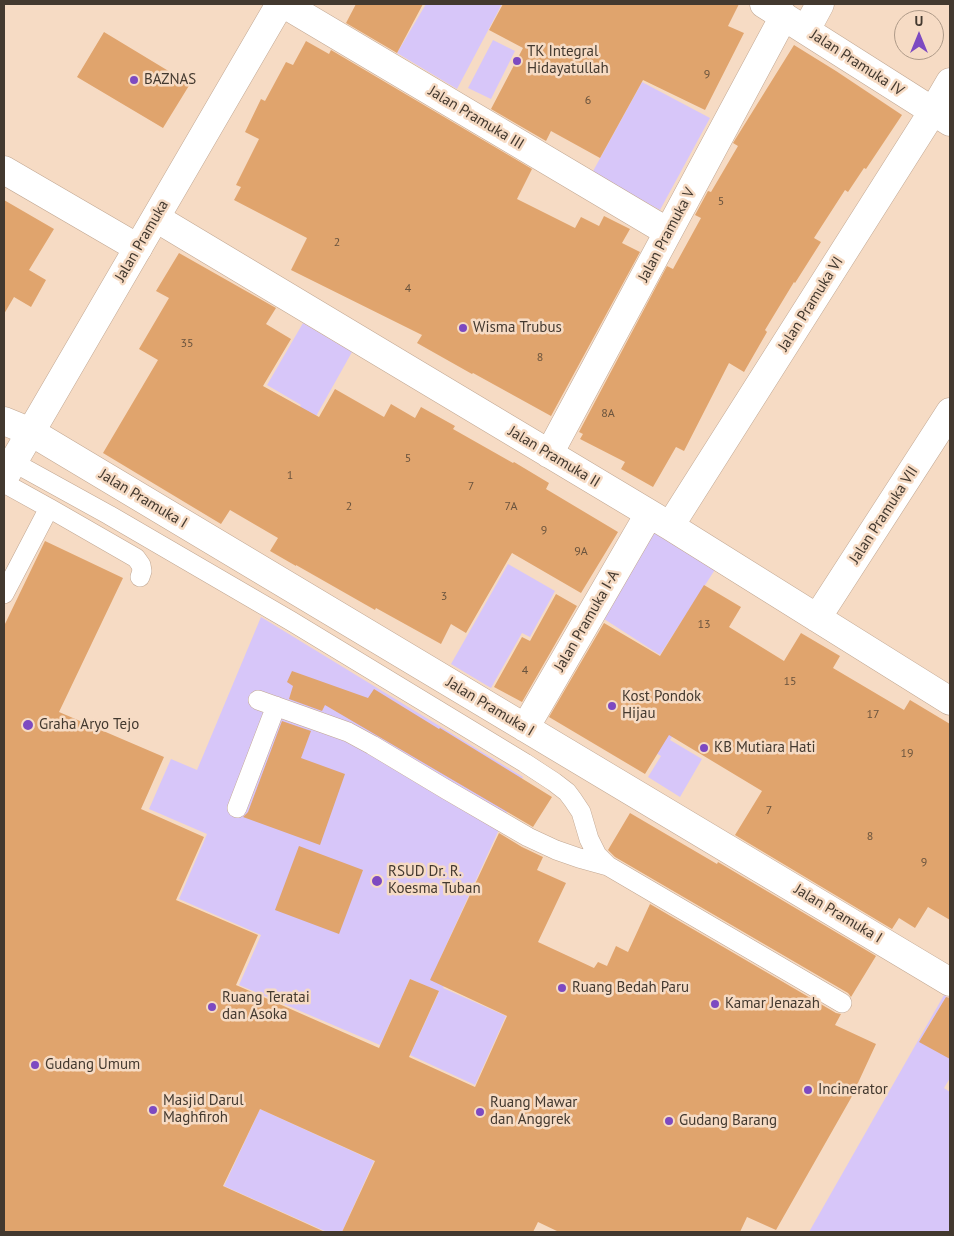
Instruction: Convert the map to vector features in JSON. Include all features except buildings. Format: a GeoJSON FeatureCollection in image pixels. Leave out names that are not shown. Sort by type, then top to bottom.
{"type":"FeatureCollection","features":[{"type":"Feature","properties":{"kind":"street","name":"Jalan Pramuka"},"geometry":{"type":"LineString","coordinates":[[7,474],[280,4]]}},
{"type":"Feature","properties":{"kind":"street","name":"Jalan Pramuka III"},"geometry":{"type":"LineString","coordinates":[[284,4],[668,232]]}},
{"type":"Feature","properties":{"kind":"street","name":"Jalan Pramuka V"},"geometry":{"type":"LineString","coordinates":[[549,454],[785,16],[820,4]]}},
{"type":"Feature","properties":{"kind":"street","name":"Jalan Pramuka IV"},"geometry":{"type":"LineString","coordinates":[[785,16],[942,117]]}},
{"type":"Feature","properties":{"kind":"street","name":"Jalan Pramuka VI"},"geometry":{"type":"LineString","coordinates":[[660,520],[942,117],[950,82]]}},
{"type":"Feature","properties":{"kind":"street"},"geometry":{"type":"LineString","coordinates":[[4,170],[138,248]]}},
{"type":"Feature","properties":{"kind":"street","name":"Jalan Pramuka II"},"geometry":{"type":"LineString","coordinates":[[156,218],[660,520],[950,701]]}},
{"type":"Feature","properties":{"kind":"street","name":"Jalan Pramuka VII"},"geometry":{"type":"LineString","coordinates":[[817,618],[950,412]]}},
{"type":"Feature","properties":{"kind":"street","name":"Jalan Pramuka I"},"geometry":{"type":"LineString","coordinates":[[4,421],[30,432],[525,728],[947,971]]}},
{"type":"Feature","properties":{"kind":"street","name":"Jalan Pramuka I-A"},"geometry":{"type":"LineString","coordinates":[[525,728],[660,520]]}},
{"type":"Feature","properties":{"kind":"lane"},"geometry":{"type":"LineString","coordinates":[[7,474],[49,508],[136,558],[142,565],[140,577]]}},
{"type":"Feature","properties":{"kind":"lane"},"geometry":{"type":"LineString","coordinates":[[7,474],[109,515],[291,621],[554,782],[574,800],[581,812],[596,855],[608,866],[842,1003]]}},
{"type":"Feature","properties":{"kind":"lane"},"geometry":{"type":"LineString","coordinates":[[4,594],[49,508]]}},
{"type":"Feature","properties":{"kind":"lane"},"geometry":{"type":"LineString","coordinates":[[258,700],[348,732],[528,837],[578,858],[608,866]]}},
{"type":"Feature","properties":{"kind":"lane"},"geometry":{"type":"LineString","coordinates":[[237,808],[276,706]]}},
{"type":"Feature","properties":{"kind":"shaded area"},"geometry":{"type":"Polygon","coordinates":[[[426,4],[502,4],[457,89],[397,53],[426,4]]]}},
{"type":"Feature","properties":{"kind":"shaded area"},"geometry":{"type":"Polygon","coordinates":[[[493,40],[515,51],[491,99],[468,88],[493,40]]]}},
{"type":"Feature","properties":{"kind":"shaded area"},"geometry":{"type":"Polygon","coordinates":[[[642,82],[710,118],[660,210],[592,173],[642,82]]]}},
{"type":"Feature","properties":{"kind":"shaded area"},"geometry":{"type":"Polygon","coordinates":[[[303,323],[352,352],[300,445],[284,435],[301,405],[267,385],[303,323]]]}},
{"type":"Feature","properties":{"kind":"shaded area"},"geometry":{"type":"Polygon","coordinates":[[[655,524],[718,565],[660,655],[601,617],[655,524]]]}},
{"type":"Feature","properties":{"kind":"shaded area"},"geometry":{"type":"Polygon","coordinates":[[[508,564],[555,591],[530,637],[522,633],[491,688],[451,664],[508,564]]]}},
{"type":"Feature","properties":{"kind":"shaded area"},"geometry":{"type":"Polygon","coordinates":[[[261,617],[523,777],[439,961],[452,967],[443,988],[506,1016],[475,1085],[410,1055],[439,992],[410,979],[380,1045],[239,985],[261,935],[179,899],[207,834],[149,809],[171,759],[197,770],[261,617]]]}},
{"type":"Feature","properties":{"kind":"shaded area"},"geometry":{"type":"Polygon","coordinates":[[[704,683],[670,740],[702,759],[680,797],[648,777],[661,756],[627,736],[704,683]]]}},
{"type":"Feature","properties":{"kind":"shaded area"},"geometry":{"type":"Polygon","coordinates":[[[944,995],[950,999],[950,1078],[944,1088],[950,1092],[950,1232],[809,1232],[944,995]]]}},
{"type":"Feature","properties":{"kind":"shaded area"},"geometry":{"type":"Polygon","coordinates":[[[260,1109],[374,1161],[342,1232],[327,1232],[224,1186],[260,1109]]]}},
{"type":"Feature","properties":{"kind":"place","name":"TK Integral Hidayatullah"},"geometry":{"type":"Point","coordinates":[517,61]}},
{"type":"Feature","properties":{"kind":"place","name":"BAZNAS"},"geometry":{"type":"Point","coordinates":[134,80]}},
{"type":"Feature","properties":{"kind":"place","name":"Wisma Trubus"},"geometry":{"type":"Point","coordinates":[463,328]}},
{"type":"Feature","properties":{"kind":"place","name":"Kost Pondok Hijau"},"geometry":{"type":"Point","coordinates":[612,706]}},
{"type":"Feature","properties":{"kind":"place","name":"Graha Aryo Tejo"},"geometry":{"type":"Point","coordinates":[28,725]}},
{"type":"Feature","properties":{"kind":"place","name":"KB Mutiara Hati"},"geometry":{"type":"Point","coordinates":[704,748]}},
{"type":"Feature","properties":{"kind":"place","name":"RSUD Dr. R. Koesma Tuban"},"geometry":{"type":"Point","coordinates":[377,881]}},
{"type":"Feature","properties":{"kind":"place","name":"Ruang Bedah Paru"},"geometry":{"type":"Point","coordinates":[562,988]}},
{"type":"Feature","properties":{"kind":"place","name":"Kamar Jenazah"},"geometry":{"type":"Point","coordinates":[715,1004]}},
{"type":"Feature","properties":{"kind":"place","name":"Ruang Teratai dan Asoka"},"geometry":{"type":"Point","coordinates":[212,1007]}},
{"type":"Feature","properties":{"kind":"place","name":"Gudang Umum"},"geometry":{"type":"Point","coordinates":[35,1065]}},
{"type":"Feature","properties":{"kind":"place","name":"Incinerator"},"geometry":{"type":"Point","coordinates":[808,1090]}},
{"type":"Feature","properties":{"kind":"place","name":"Masjid Darul Maghfiroh"},"geometry":{"type":"Point","coordinates":[153,1110]}},
{"type":"Feature","properties":{"kind":"place","name":"Ruang Mawar dan Anggrek"},"geometry":{"type":"Point","coordinates":[480,1112]}},
{"type":"Feature","properties":{"kind":"place","name":"Gudang Barang"},"geometry":{"type":"Point","coordinates":[669,1121]}}]}
